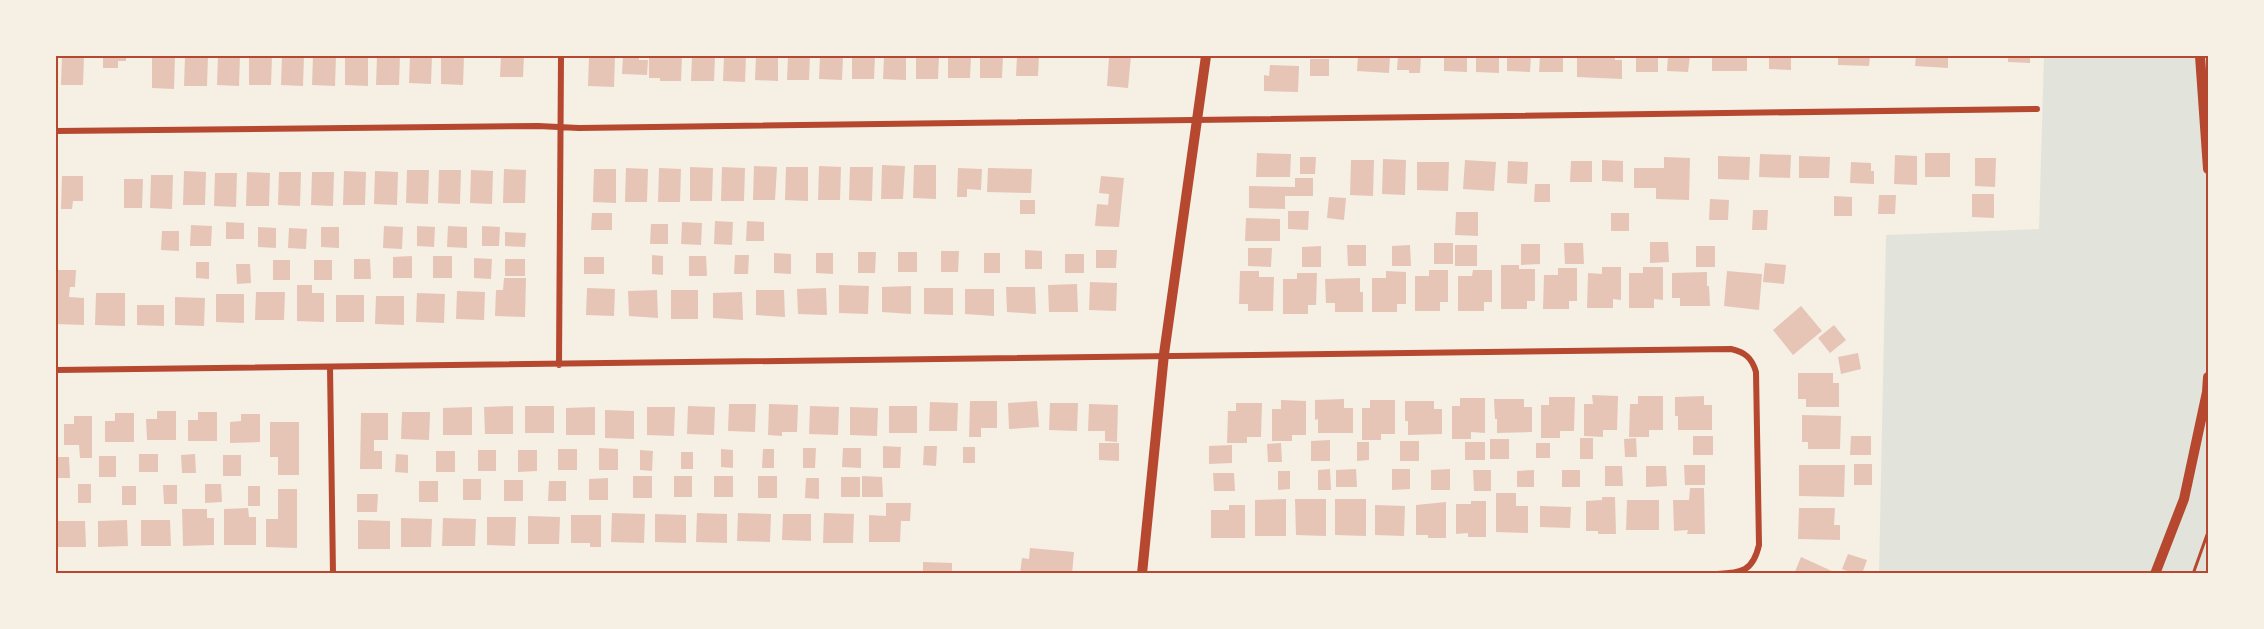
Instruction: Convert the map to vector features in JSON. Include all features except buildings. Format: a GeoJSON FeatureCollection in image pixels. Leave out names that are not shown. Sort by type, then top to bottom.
{"type":"FeatureCollection","features":[{"type":"Feature","properties":{"kind":"street"},"geometry":{"type":"LineString","coordinates":[[559,365],[561,56]]}},
{"type":"Feature","properties":{"kind":"street"},"geometry":{"type":"LineString","coordinates":[[1142,573],[1164,354],[1206,56]]}},
{"type":"Feature","properties":{"kind":"street"},"geometry":{"type":"LineString","coordinates":[[2200,56],[2208,169]]}},
{"type":"Feature","properties":{"kind":"street"},"geometry":{"type":"LineString","coordinates":[[56,131],[2037,109]]}},
{"type":"Feature","properties":{"kind":"street"},"geometry":{"type":"LineString","coordinates":[[56,370],[559,365],[1164,354],[1731,349],[1742,352],[1749,358],[1756,372],[1759,545],[1756,557],[1747,568],[1732,573],[1718,573]]}},
{"type":"Feature","properties":{"kind":"street"},"geometry":{"type":"LineString","coordinates":[[330,367],[333,573]]}},
{"type":"Feature","properties":{"kind":"street"},"geometry":{"type":"LineString","coordinates":[[2155,573],[2184,499],[2207,392],[2208,377]]}},
{"type":"Feature","properties":{"kind":"path"},"geometry":{"type":"LineString","coordinates":[[2193,573],[2208,532]]}},
{"type":"Feature","properties":{"kind":"shaded area"},"geometry":{"type":"Polygon","coordinates":[[[2044,56],[2208,56],[2208,573],[1879,574],[1886,235],[2039,229],[2044,56]]]}}]}
